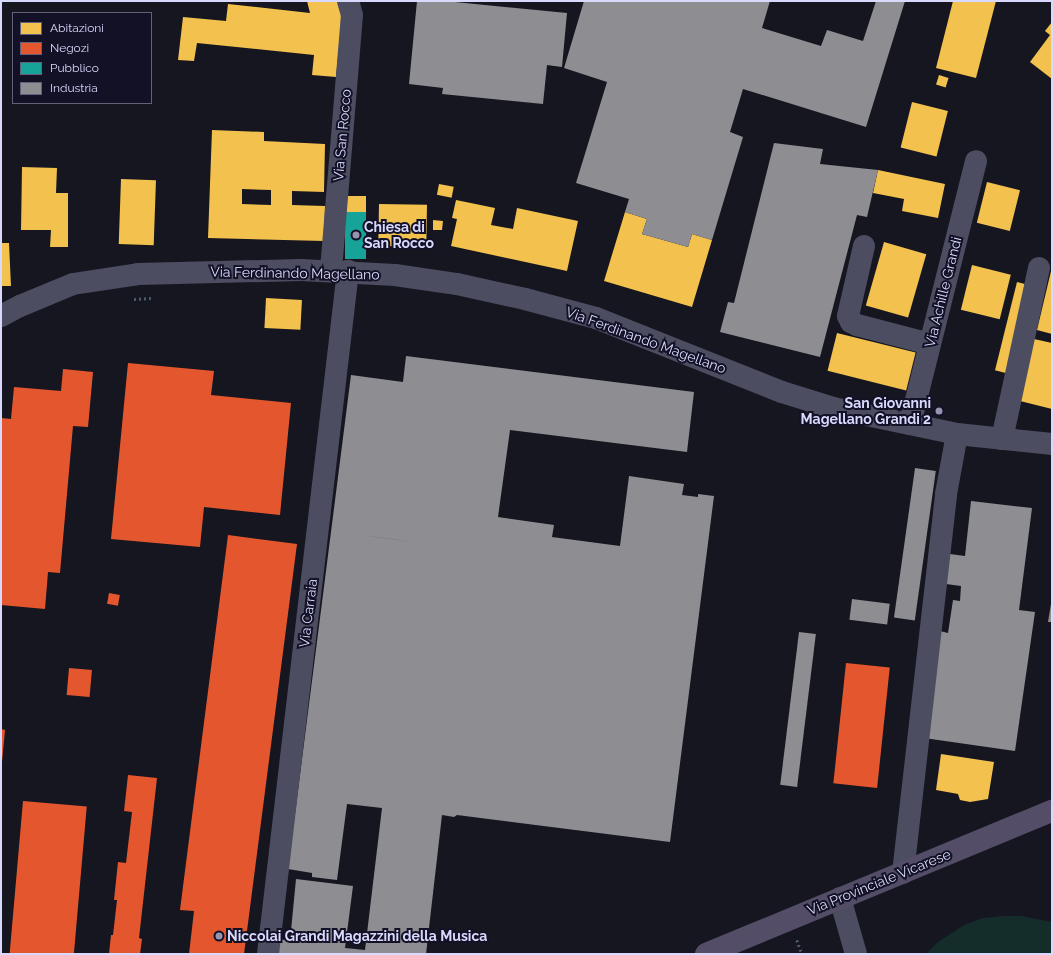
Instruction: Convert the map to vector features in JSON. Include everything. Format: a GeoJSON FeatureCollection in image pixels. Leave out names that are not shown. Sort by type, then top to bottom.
{"type":"FeatureCollection","features":[{"type":"Feature","properties":{"kind":"main road","name":"Via Provinciale Vicarese"},"geometry":{"type":"LineString","coordinates":[[706,954],[1052,811]]}},
{"type":"Feature","properties":{"kind":"street","name":"Via San Rocco"},"geometry":{"type":"LineString","coordinates":[[339,271],[352,15],[348,1]]}},
{"type":"Feature","properties":{"kind":"street","name":"Via Achille Grandi"},"geometry":{"type":"LineString","coordinates":[[910,424],[976,161]]}},
{"type":"Feature","properties":{"kind":"street"},"geometry":{"type":"LineString","coordinates":[[864,246],[848,316],[851,322],[857,325],[930,344]]}},
{"type":"Feature","properties":{"kind":"street"},"geometry":{"type":"LineString","coordinates":[[1002,439],[1039,268]]}},
{"type":"Feature","properties":{"kind":"street","name":"Via Ferdinando Magellano"},"geometry":{"type":"LineString","coordinates":[[1,316],[20,306],[73,284],[138,274],[198,271],[339,271],[395,275],[457,284],[525,298],[596,318],[782,392],[833,408],[958,434],[1052,444]]}},
{"type":"Feature","properties":{"kind":"street","name":"Via Carraia"},"geometry":{"type":"LineString","coordinates":[[268,954],[339,271]]}},
{"type":"Feature","properties":{"kind":"street"},"geometry":{"type":"LineString","coordinates":[[903,872],[946,494],[958,434]]}},
{"type":"Feature","properties":{"kind":"street"},"geometry":{"type":"LineString","coordinates":[[840,898],[856,954]]}},
{"type":"Feature","properties":{"kind":"path"},"geometry":{"type":"LineString","coordinates":[[131,299],[153,298]]}},
{"type":"Feature","properties":{"kind":"green space"},"geometry":{"type":"Polygon","coordinates":[[[1021,916],[1052,922],[1052,954],[926,954],[938,942],[964,925],[983,918],[1021,916]]]}},
{"type":"Feature","properties":{"kind":"building: Abitazioni"},"geometry":{"type":"Polygon","coordinates":[[[307,1],[338,1],[342,16],[336,77],[312,75],[314,55],[197,43],[194,61],[178,60],[183,17],[226,21],[228,4],[310,13],[307,1]]]}},
{"type":"Feature","properties":{"kind":"building: Abitazioni"},"geometry":{"type":"Polygon","coordinates":[[[953,1],[996,1],[976,78],[936,68],[953,1]]]}},
{"type":"Feature","properties":{"kind":"building: Abitazioni"},"geometry":{"type":"Polygon","coordinates":[[[1052,22],[1052,79],[1030,62],[1050,35],[1045,31],[1052,22]]]}},
{"type":"Feature","properties":{"kind":"building: Abitazioni"},"geometry":{"type":"Polygon","coordinates":[[[939,75],[949,78],[946,87],[936,85],[939,75]]]}},
{"type":"Feature","properties":{"kind":"building: Abitazioni"},"geometry":{"type":"Polygon","coordinates":[[[912,102],[948,111],[937,157],[901,148],[912,102]]]}},
{"type":"Feature","properties":{"kind":"building: Abitazioni"},"geometry":{"type":"Polygon","coordinates":[[[212,130],[264,132],[264,141],[325,144],[324,192],[292,191],[292,205],[325,206],[324,241],[208,238],[212,130]],[[242,189],[242,204],[271,205],[271,190],[242,189]]]}},
{"type":"Feature","properties":{"kind":"building: Abitazioni"},"geometry":{"type":"Polygon","coordinates":[[[22,167],[57,168],[56,193],[68,193],[68,247],[50,247],[51,230],[21,230],[22,167]]]}},
{"type":"Feature","properties":{"kind":"building: Abitazioni"},"geometry":{"type":"Polygon","coordinates":[[[878,170],[945,184],[938,218],[902,211],[904,199],[873,193],[878,170]]]}},
{"type":"Feature","properties":{"kind":"building: Abitazioni"},"geometry":{"type":"Polygon","coordinates":[[[121,179],[156,180],[154,245],[119,244],[121,179]]]}},
{"type":"Feature","properties":{"kind":"building: Abitazioni"},"geometry":{"type":"Polygon","coordinates":[[[987,182],[1020,190],[1010,231],[977,223],[987,182]]]}},
{"type":"Feature","properties":{"kind":"building: Abitazioni"},"geometry":{"type":"Polygon","coordinates":[[[439,184],[454,187],[452,198],[437,195],[439,184]]]}},
{"type":"Feature","properties":{"kind":"building: Abitazioni"},"geometry":{"type":"Polygon","coordinates":[[[346,196],[366,196],[366,212],[346,212],[346,196]]]}},
{"type":"Feature","properties":{"kind":"building: Abitazioni"},"geometry":{"type":"Polygon","coordinates":[[[456,200],[495,208],[491,225],[513,229],[517,208],[578,221],[567,271],[451,246],[457,219],[452,218],[456,200]]]}},
{"type":"Feature","properties":{"kind":"building: Abitazioni"},"geometry":{"type":"Polygon","coordinates":[[[379,204],[427,205],[426,247],[378,246],[379,204]]]}},
{"type":"Feature","properties":{"kind":"building: Abitazioni"},"geometry":{"type":"Polygon","coordinates":[[[625,212],[647,219],[642,234],[688,247],[692,234],[712,240],[692,307],[604,281],[625,212]]]}},
{"type":"Feature","properties":{"kind":"building: Abitazioni"},"geometry":{"type":"Polygon","coordinates":[[[433,220],[443,221],[442,230],[433,230],[433,220]]]}},
{"type":"Feature","properties":{"kind":"building: Abitazioni"},"geometry":{"type":"Polygon","coordinates":[[[884,242],[926,254],[908,318],[866,305],[884,242]]]}},
{"type":"Feature","properties":{"kind":"building: Abitazioni"},"geometry":{"type":"Polygon","coordinates":[[[1,243],[9,243],[11,286],[1,286],[1,243]]]}},
{"type":"Feature","properties":{"kind":"building: Abitazioni"},"geometry":{"type":"Polygon","coordinates":[[[972,265],[1011,275],[1000,319],[961,310],[972,265]]]}},
{"type":"Feature","properties":{"kind":"building: Abitazioni"},"geometry":{"type":"Polygon","coordinates":[[[1052,267],[1052,334],[1037,330],[1052,267]]]}},
{"type":"Feature","properties":{"kind":"building: Abitazioni"},"geometry":{"type":"Polygon","coordinates":[[[1017,282],[1029,285],[1007,373],[995,370],[1017,282]]]}},
{"type":"Feature","properties":{"kind":"building: Abitazioni"},"geometry":{"type":"Polygon","coordinates":[[[266,298],[302,300],[300,330],[264,328],[266,298]]]}},
{"type":"Feature","properties":{"kind":"building: Abitazioni"},"geometry":{"type":"Polygon","coordinates":[[[837,333],[916,353],[906,390],[828,371],[837,333]]]}},
{"type":"Feature","properties":{"kind":"building: Abitazioni"},"geometry":{"type":"Polygon","coordinates":[[[1034,339],[1052,343],[1052,409],[1020,401],[1034,339]]]}},
{"type":"Feature","properties":{"kind":"building: Abitazioni"},"geometry":{"type":"Polygon","coordinates":[[[941,754],[994,762],[988,799],[970,802],[960,800],[958,794],[936,790],[941,754]]]}},
{"type":"Feature","properties":{"kind":"building: Negozi"},"geometry":{"type":"Polygon","coordinates":[[[128,363],[214,371],[211,395],[291,403],[280,515],[204,507],[200,547],[111,539],[128,363]]]}},
{"type":"Feature","properties":{"kind":"building: Negozi"},"geometry":{"type":"Polygon","coordinates":[[[63,369],[93,372],[88,427],[73,426],[60,573],[48,572],[45,609],[1,605],[1,418],[11,419],[14,387],[61,391],[63,369]]]}},
{"type":"Feature","properties":{"kind":"building: Negozi"},"geometry":{"type":"Polygon","coordinates":[[[228,535],[297,544],[244,954],[189,954],[194,911],[180,910],[228,535]]]}},
{"type":"Feature","properties":{"kind":"building: Negozi"},"geometry":{"type":"Polygon","coordinates":[[[109,593],[120,595],[118,606],[107,604],[109,593]]]}},
{"type":"Feature","properties":{"kind":"building: Negozi"},"geometry":{"type":"Polygon","coordinates":[[[846,663],[890,668],[877,788],[833,783],[846,663]]]}},
{"type":"Feature","properties":{"kind":"building: Negozi"},"geometry":{"type":"Polygon","coordinates":[[[69,668],[92,670],[90,697],[67,695],[69,668]]]}},
{"type":"Feature","properties":{"kind":"building: Negozi"},"geometry":{"type":"Polygon","coordinates":[[[1,729],[5,730],[2,762],[1,762],[1,729]]]}},
{"type":"Feature","properties":{"kind":"building: Negozi"},"geometry":{"type":"Polygon","coordinates":[[[128,775],[157,778],[139,938],[142,939],[140,954],[109,954],[117,900],[114,900],[118,862],[126,863],[132,812],[124,811],[128,775]]]}},
{"type":"Feature","properties":{"kind":"building: Negozi"},"geometry":{"type":"Polygon","coordinates":[[[23,801],[87,807],[74,954],[10,954],[23,801]]]}},
{"type":"Feature","properties":{"kind":"building: Pubblico","name":"Chiesa di San Rocco"},"geometry":{"type":"Polygon","coordinates":[[[345,212],[366,212],[366,259],[345,259],[345,212]]]}},
{"type":"Feature","properties":{"kind":"building: Industria"},"geometry":{"type":"Polygon","coordinates":[[[417,1],[445,1],[567,13],[562,67],[547,65],[543,104],[442,94],[443,88],[409,84],[417,1]]]}},
{"type":"Feature","properties":{"kind":"building: Industria"},"geometry":{"type":"Polygon","coordinates":[[[584,1],[770,1],[762,28],[821,46],[827,30],[863,41],[876,1],[905,1],[866,127],[743,89],[730,132],[743,137],[712,240],[692,234],[688,247],[642,234],[647,219],[625,212],[629,199],[576,183],[607,82],[564,68],[584,1]]]}},
{"type":"Feature","properties":{"kind":"building: Industria"},"geometry":{"type":"Polygon","coordinates":[[[774,143],[823,149],[820,164],[878,170],[867,217],[857,215],[820,357],[720,332],[728,302],[734,303],[774,143]]]}},
{"type":"Feature","properties":{"kind":"building: Industria"},"geometry":{"type":"Polygon","coordinates":[[[406,356],[694,392],[687,452],[510,430],[498,517],[554,525],[552,537],[620,546],[629,476],[684,484],[682,495],[698,497],[698,494],[714,496],[670,842],[457,815],[454,817],[442,815],[426,954],[277,954],[279,939],[290,941],[296,879],[353,886],[345,948],[365,950],[382,808],[347,804],[337,880],[312,877],[312,873],[288,869],[351,375],[403,382],[406,356]]]}},
{"type":"Feature","properties":{"kind":"building: Industria"},"geometry":{"type":"Polygon","coordinates":[[[915,468],[936,471],[915,620],[894,618],[915,468]]]}},
{"type":"Feature","properties":{"kind":"building: Industria"},"geometry":{"type":"Polygon","coordinates":[[[971,501],[1032,508],[1019,610],[1035,612],[1015,751],[924,738],[940,631],[948,633],[953,600],[960,601],[961,586],[946,584],[950,554],[965,556],[971,501]]]}},
{"type":"Feature","properties":{"kind":"building: Industria"},"geometry":{"type":"Polygon","coordinates":[[[852,599],[890,604],[887,624],[849,620],[852,599]]]}},
{"type":"Feature","properties":{"kind":"building: Industria"},"geometry":{"type":"Polygon","coordinates":[[[1051,604],[1052,622],[1048,622],[1051,604]]]}},
{"type":"Feature","properties":{"kind":"building: Industria"},"geometry":{"type":"Polygon","coordinates":[[[799,632],[816,634],[797,787],[780,785],[799,632]]]}},
{"type":"Feature","properties":{"kind":"place","name":"Chiesa di San Rocco"},"geometry":{"type":"Point","coordinates":[356,235]}},
{"type":"Feature","properties":{"kind":"place","name":"San Giovanni Magellano Grandi 2"},"geometry":{"type":"Point","coordinates":[939,411]}},
{"type":"Feature","properties":{"kind":"place","name":"Niccolai Grandi Magazzini della Musica"},"geometry":{"type":"Point","coordinates":[219,936]}}]}
